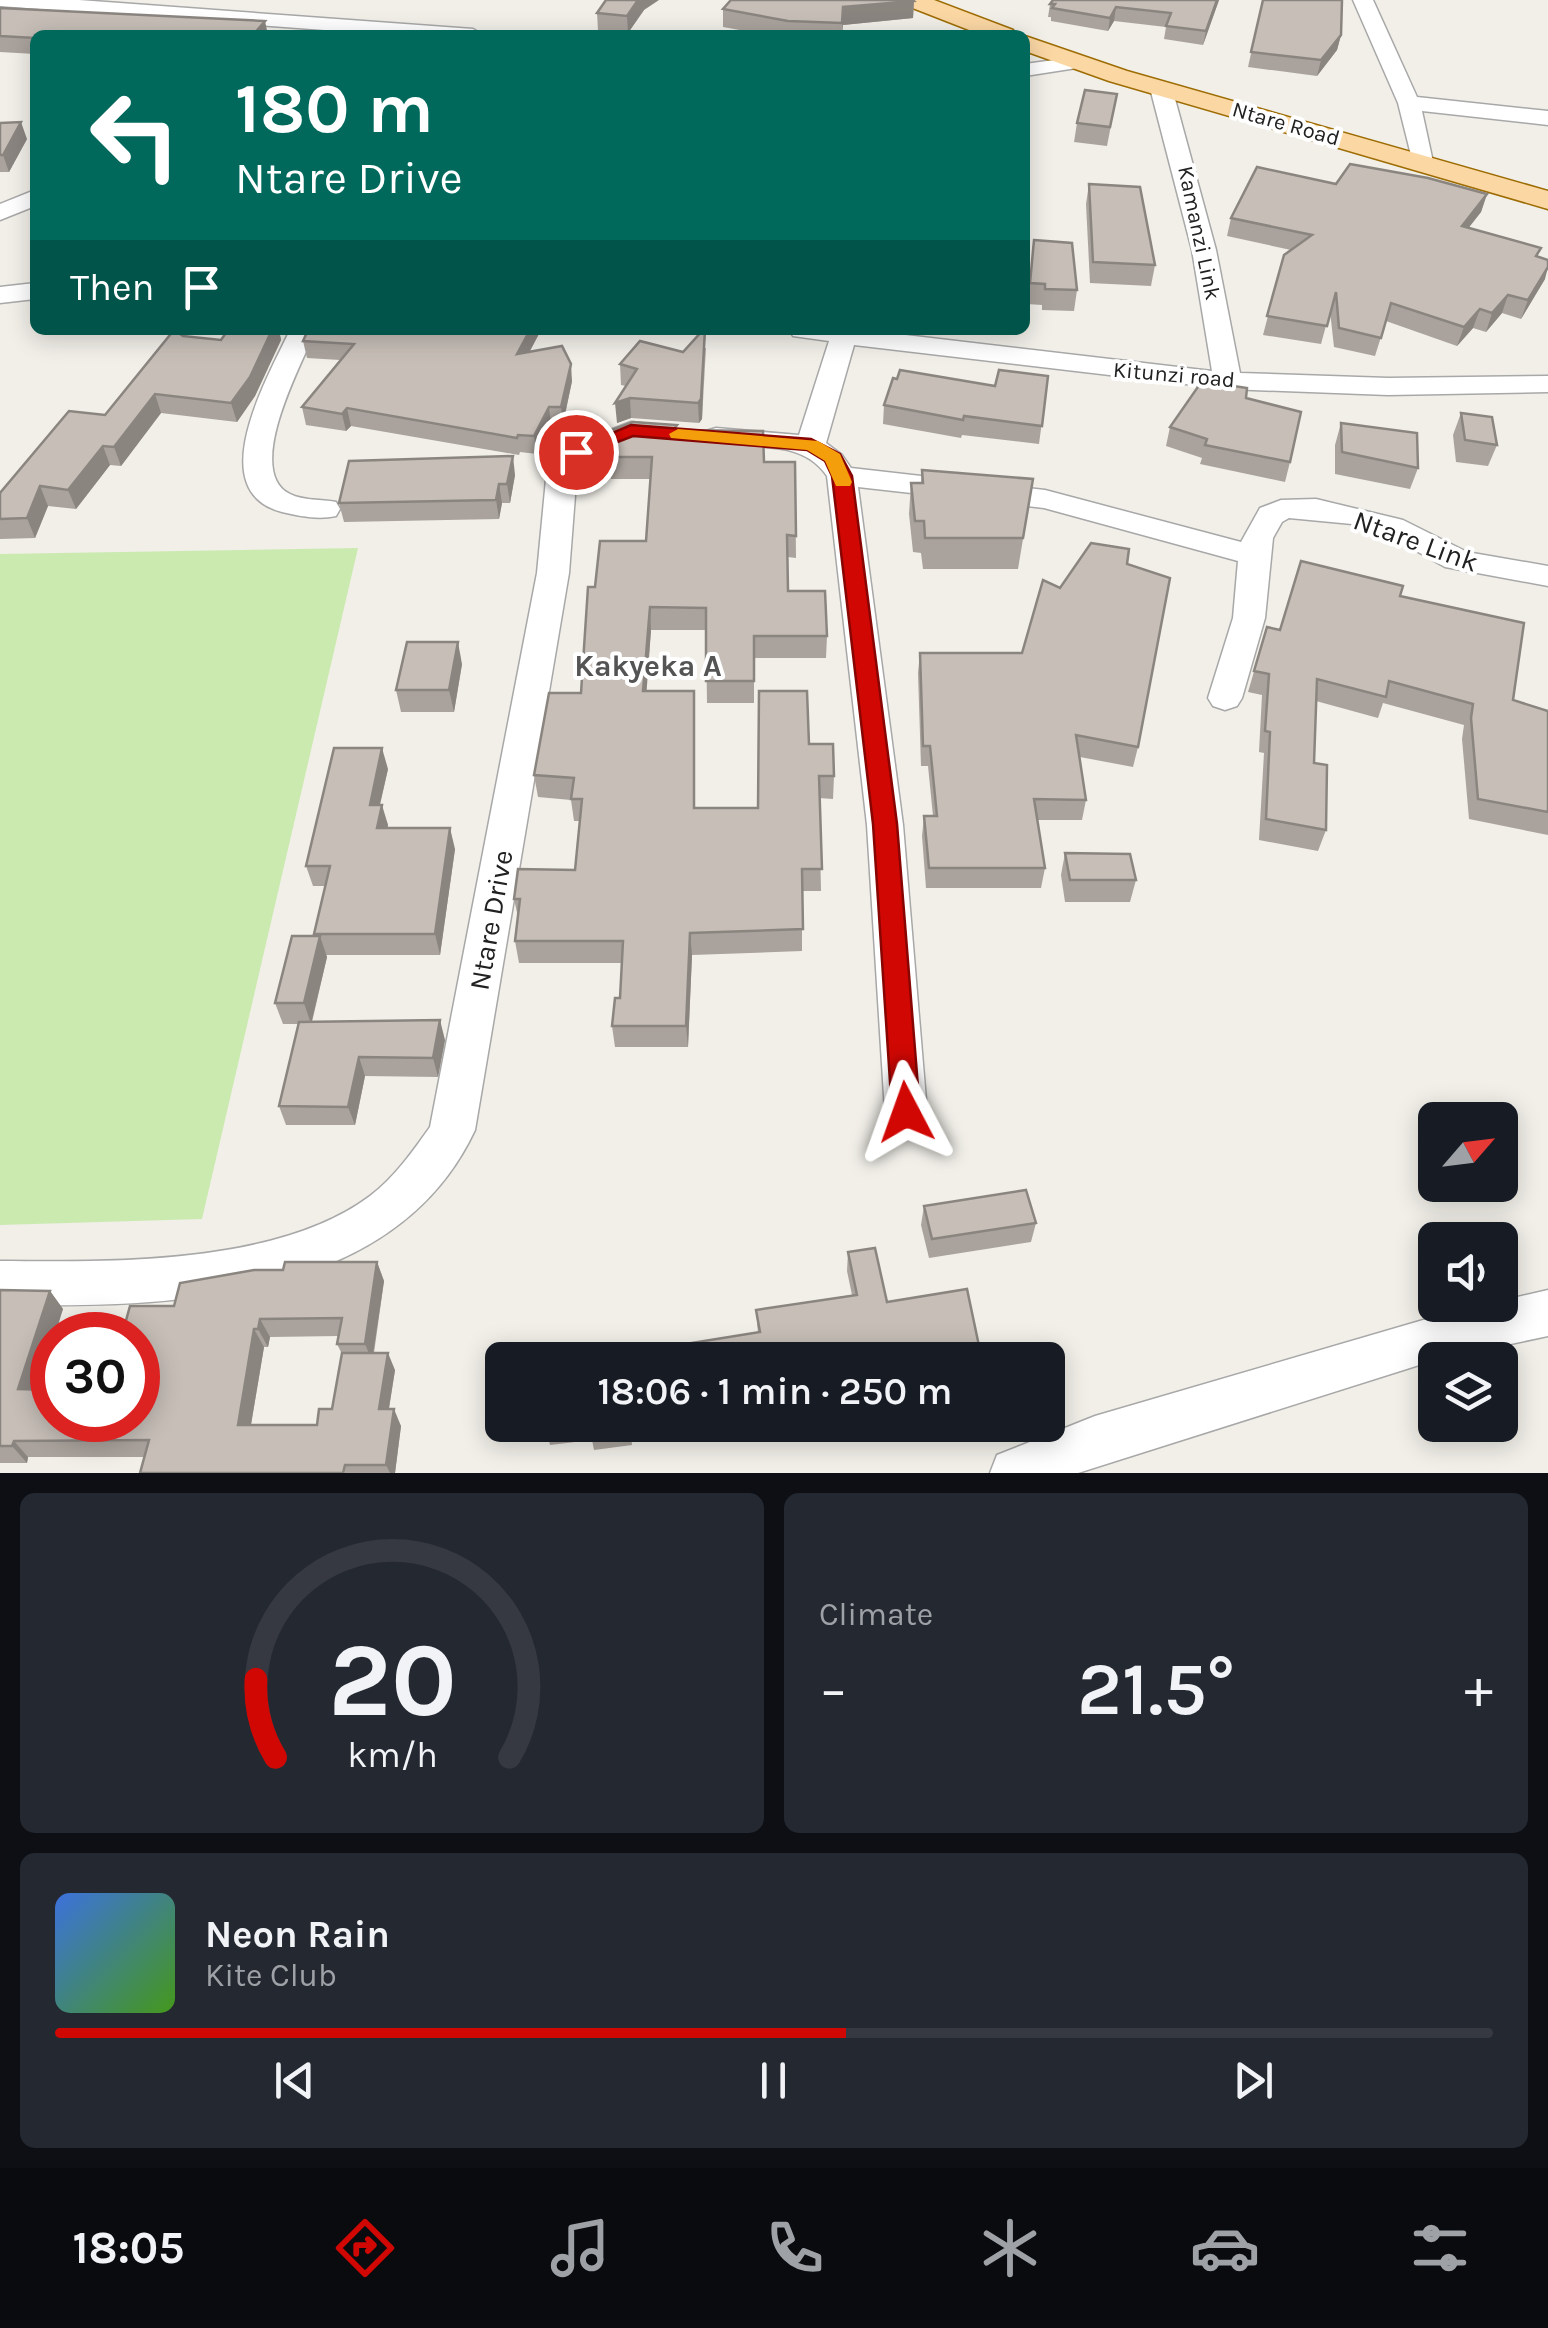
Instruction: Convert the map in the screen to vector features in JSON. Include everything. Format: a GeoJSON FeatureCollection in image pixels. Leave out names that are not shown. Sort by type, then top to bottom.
{"type":"FeatureCollection","features":[{"type":"Feature","properties":{"kind":"main road"},"geometry":{"type":"LineString","coordinates":[[913,0],[991,30]]}},
{"type":"Feature","properties":{"kind":"main road","name":"Ntare Road"},"geometry":{"type":"LineString","coordinates":[[1030,45],[1076,63],[1548,200]]}},
{"type":"Feature","properties":{"kind":"street"},"geometry":{"type":"LineString","coordinates":[[0,0],[404,30]]}},
{"type":"Feature","properties":{"kind":"street"},"geometry":{"type":"LineString","coordinates":[[1363,0],[1409,103],[1422,162]]}},
{"type":"Feature","properties":{"kind":"street"},"geometry":{"type":"LineString","coordinates":[[371,27],[399,9]]}},
{"type":"Feature","properties":{"kind":"street"},"geometry":{"type":"LineString","coordinates":[[1030,69],[1076,63]]}},
{"type":"Feature","properties":{"kind":"street","name":"Kamanzi Link"},"geometry":{"type":"LineString","coordinates":[[1161,88],[1204,250],[1228,380]]}},
{"type":"Feature","properties":{"kind":"street"},"geometry":{"type":"LineString","coordinates":[[1409,103],[1548,118]]}},
{"type":"Feature","properties":{"kind":"street"},"geometry":{"type":"LineString","coordinates":[[0,212],[20,201]]}},
{"type":"Feature","properties":{"kind":"street"},"geometry":{"type":"LineString","coordinates":[[0,295],[30,292]]}},
{"type":"Feature","properties":{"kind":"street"},"geometry":{"type":"LineString","coordinates":[[301,335],[264,420],[256,454],[257,471],[262,486],[277,501],[326,509]]}},
{"type":"Feature","properties":{"kind":"street","name":"Kitunzi road"},"geometry":{"type":"LineString","coordinates":[[837,335],[1052,363],[1228,380],[1344,387],[1548,384]]}},
{"type":"Feature","properties":{"kind":"street"},"geometry":{"type":"LineString","coordinates":[[844,336],[811,444],[833,458],[842,476],[885,824],[906,1112]]}},
{"type":"Feature","properties":{"kind":"street","name":"Ntare Drive"},"geometry":{"type":"LineString","coordinates":[[0,1283],[114,1284],[295,1255],[334,1242],[384,1212],[426,1169],[453,1130],[553,573],[562,469],[576,452],[631,430],[811,444]]}},
{"type":"Feature","properties":{"kind":"street"},"geometry":{"type":"LineString","coordinates":[[842,476],[1044,499],[1253,555],[1251,613],[1225,698]]}},
{"type":"Feature","properties":{"kind":"street","name":"Ntare Link"},"geometry":{"type":"LineString","coordinates":[[1253,555],[1271,515],[1285,507],[1314,507],[1406,531],[1440,554],[1478,566],[1548,576]]}},
{"type":"Feature","properties":{"kind":"street"},"geometry":{"type":"LineString","coordinates":[[1015,1473],[1096,1440],[1454,1334],[1548,1312]]}},
{"type":"Feature","properties":{"kind":"green space"},"geometry":{"type":"Polygon","coordinates":[[[358,548],[202,1219],[0,1225],[0,554],[358,548]]]}},
{"type":"Feature","properties":{"kind":"building"},"geometry":{"type":"Polygon","coordinates":[[[606,0],[638,0],[627,16],[597,13],[606,0]]]}},
{"type":"Feature","properties":{"kind":"building"},"geometry":{"type":"Polygon","coordinates":[[[731,0],[914,1],[843,7],[842,23],[788,21],[723,9],[731,0]]]}},
{"type":"Feature","properties":{"kind":"building"},"geometry":{"type":"Polygon","coordinates":[[[1053,0],[1217,0],[1206,31],[1166,26],[1171,13],[1116,7],[1110,18],[1052,8],[1053,0]]]}},
{"type":"Feature","properties":{"kind":"building"},"geometry":{"type":"Polygon","coordinates":[[[1263,0],[1342,0],[1341,35],[1321,60],[1251,52],[1263,0]]]}},
{"type":"Feature","properties":{"kind":"building"},"geometry":{"type":"Polygon","coordinates":[[[0,8],[265,21],[257,30],[30,30],[30,38],[0,36],[0,8]]]}},
{"type":"Feature","properties":{"kind":"building"},"geometry":{"type":"Polygon","coordinates":[[[1085,90],[1117,94],[1110,127],[1077,123],[1085,90]]]}},
{"type":"Feature","properties":{"kind":"building"},"geometry":{"type":"Polygon","coordinates":[[[21,122],[3,155],[0,155],[0,123],[21,122]]]}},
{"type":"Feature","properties":{"kind":"building"},"geometry":{"type":"Polygon","coordinates":[[[1350,164],[1428,178],[1487,194],[1462,226],[1541,248],[1536,256],[1548,260],[1548,267],[1528,300],[1508,295],[1492,313],[1480,309],[1464,327],[1391,303],[1381,338],[1339,328],[1336,292],[1327,326],[1267,316],[1284,255],[1312,235],[1231,218],[1257,167],[1336,184],[1350,164]]]}},
{"type":"Feature","properties":{"kind":"building"},"geometry":{"type":"Polygon","coordinates":[[[1089,184],[1140,187],[1155,265],[1093,262],[1089,184]]]}},
{"type":"Feature","properties":{"kind":"building"},"geometry":{"type":"Polygon","coordinates":[[[1034,240],[1072,243],[1077,290],[1045,289],[1045,284],[1030,283],[1034,240]]]}},
{"type":"Feature","properties":{"kind":"building"},"geometry":{"type":"Polygon","coordinates":[[[170,335],[221,340],[224,335],[270,335],[250,377],[231,403],[155,394],[114,447],[103,446],[68,490],[40,486],[27,518],[0,519],[0,493],[69,411],[105,415],[170,335]]]}},
{"type":"Feature","properties":{"kind":"building"},"geometry":{"type":"Polygon","coordinates":[[[306,335],[527,335],[517,354],[562,346],[571,364],[561,407],[549,407],[534,436],[517,438],[347,408],[342,414],[302,407],[354,344],[303,341],[306,335]]]}},
{"type":"Feature","properties":{"kind":"building"},"geometry":{"type":"Polygon","coordinates":[[[698,335],[705,335],[698,403],[630,398],[615,403],[637,369],[620,364],[640,341],[683,352],[698,335]]]}},
{"type":"Feature","properties":{"kind":"building"},"geometry":{"type":"Polygon","coordinates":[[[900,370],[995,386],[999,370],[1048,376],[1042,426],[964,416],[963,420],[884,405],[893,378],[897,379],[900,370]]]}},
{"type":"Feature","properties":{"kind":"building"},"geometry":{"type":"Polygon","coordinates":[[[1202,381],[1247,388],[1246,398],[1301,412],[1290,462],[1205,445],[1207,439],[1170,427],[1202,381]]]}},
{"type":"Feature","properties":{"kind":"building"},"geometry":{"type":"Polygon","coordinates":[[[1461,413],[1492,417],[1497,445],[1465,440],[1461,413]]]}},
{"type":"Feature","properties":{"kind":"building"},"geometry":{"type":"Polygon","coordinates":[[[633,422],[677,425],[673,430],[763,431],[764,462],[795,462],[796,536],[787,535],[788,591],[825,591],[827,636],[754,636],[754,681],[706,681],[706,608],[650,607],[643,691],[694,691],[694,808],[758,808],[759,691],[807,691],[809,744],[833,744],[834,776],[819,776],[822,869],[802,869],[803,929],[690,933],[686,1026],[612,1026],[615,998],[620,998],[623,941],[515,941],[520,899],[514,899],[518,869],[575,870],[582,799],[571,799],[574,778],[534,775],[549,693],[581,693],[588,587],[595,587],[600,541],[646,541],[652,457],[609,457],[612,430],[633,422]]]}},
{"type":"Feature","properties":{"kind":"building"},"geometry":{"type":"Polygon","coordinates":[[[1341,423],[1417,433],[1418,468],[1342,452],[1341,423]]]}},
{"type":"Feature","properties":{"kind":"building"},"geometry":{"type":"Polygon","coordinates":[[[513,456],[507,484],[499,484],[496,500],[339,503],[349,461],[513,456]]]}},
{"type":"Feature","properties":{"kind":"building"},"geometry":{"type":"Polygon","coordinates":[[[922,470],[1033,479],[1023,538],[925,538],[924,521],[915,521],[911,483],[923,483],[922,470]]]}},
{"type":"Feature","properties":{"kind":"building"},"geometry":{"type":"Polygon","coordinates":[[[1091,543],[1129,549],[1127,564],[1170,578],[1138,747],[1076,735],[1086,800],[1034,799],[1045,868],[929,868],[924,816],[937,816],[930,746],[923,746],[920,653],[1022,653],[1043,580],[1060,588],[1091,543]]]}},
{"type":"Feature","properties":{"kind":"building"},"geometry":{"type":"Polygon","coordinates":[[[1301,561],[1403,586],[1400,596],[1524,623],[1513,700],[1548,711],[1548,812],[1478,799],[1473,704],[1389,681],[1386,697],[1317,679],[1314,763],[1327,765],[1326,830],[1266,819],[1269,674],[1254,671],[1267,627],[1280,630],[1301,561]]]}},
{"type":"Feature","properties":{"kind":"building"},"geometry":{"type":"Polygon","coordinates":[[[407,642],[458,642],[449,690],[396,690],[407,642]]]}},
{"type":"Feature","properties":{"kind":"building"},"geometry":{"type":"Polygon","coordinates":[[[334,748],[382,748],[370,805],[382,805],[377,828],[450,828],[435,934],[314,934],[330,866],[306,866],[334,748]]]}},
{"type":"Feature","properties":{"kind":"building"},"geometry":{"type":"Polygon","coordinates":[[[1065,853],[1130,854],[1136,880],[1070,880],[1065,853]]]}},
{"type":"Feature","properties":{"kind":"building"},"geometry":{"type":"Polygon","coordinates":[[[292,936],[320,936],[304,1003],[275,1003],[292,936]]]}},
{"type":"Feature","properties":{"kind":"building"},"geometry":{"type":"Polygon","coordinates":[[[440,1020],[433,1058],[359,1057],[348,1107],[279,1106],[299,1022],[440,1020]]]}},
{"type":"Feature","properties":{"kind":"building"},"geometry":{"type":"Polygon","coordinates":[[[1026,1190],[1036,1223],[932,1239],[924,1206],[1026,1190]]]}},
{"type":"Feature","properties":{"kind":"building"},"geometry":{"type":"Polygon","coordinates":[[[875,1248],[887,1302],[967,1289],[978,1342],[698,1342],[760,1332],[756,1310],[857,1295],[848,1252],[875,1248]]]}},
{"type":"Feature","properties":{"kind":"building"},"geometry":{"type":"Polygon","coordinates":[[[285,1262],[377,1262],[365,1344],[337,1344],[342,1318],[260,1319],[258,1329],[254,1329],[238,1425],[317,1425],[319,1409],[332,1409],[342,1353],[388,1353],[379,1409],[394,1409],[386,1465],[345,1465],[343,1473],[140,1473],[148,1442],[160,1442],[160,1312],[128,1312],[130,1306],[174,1306],[180,1283],[254,1270],[283,1270],[285,1262]]]}},
{"type":"Feature","properties":{"kind":"building"},"geometry":{"type":"Polygon","coordinates":[[[0,1290],[50,1291],[43,1312],[30,1312],[30,1352],[18,1389],[30,1389],[30,1441],[0,1446],[0,1290]]]}},
{"type":"Feature","properties":{"kind":"slow traffic"},"geometry":{"type":"LineString","coordinates":[[678,434],[811,444],[833,458],[843,482]]}},
{"type":"Feature","properties":{"kind":"district","name":"Kakyeka A"},"geometry":{"type":"Point","coordinates":[648,666]}},
{"type":"Feature","properties":{"kind":"route"},"geometry":{"type":"LineString","coordinates":[[576,452],[631,430],[811,444],[833,458],[842,476],[885,824],[906,1112]]}}]}
